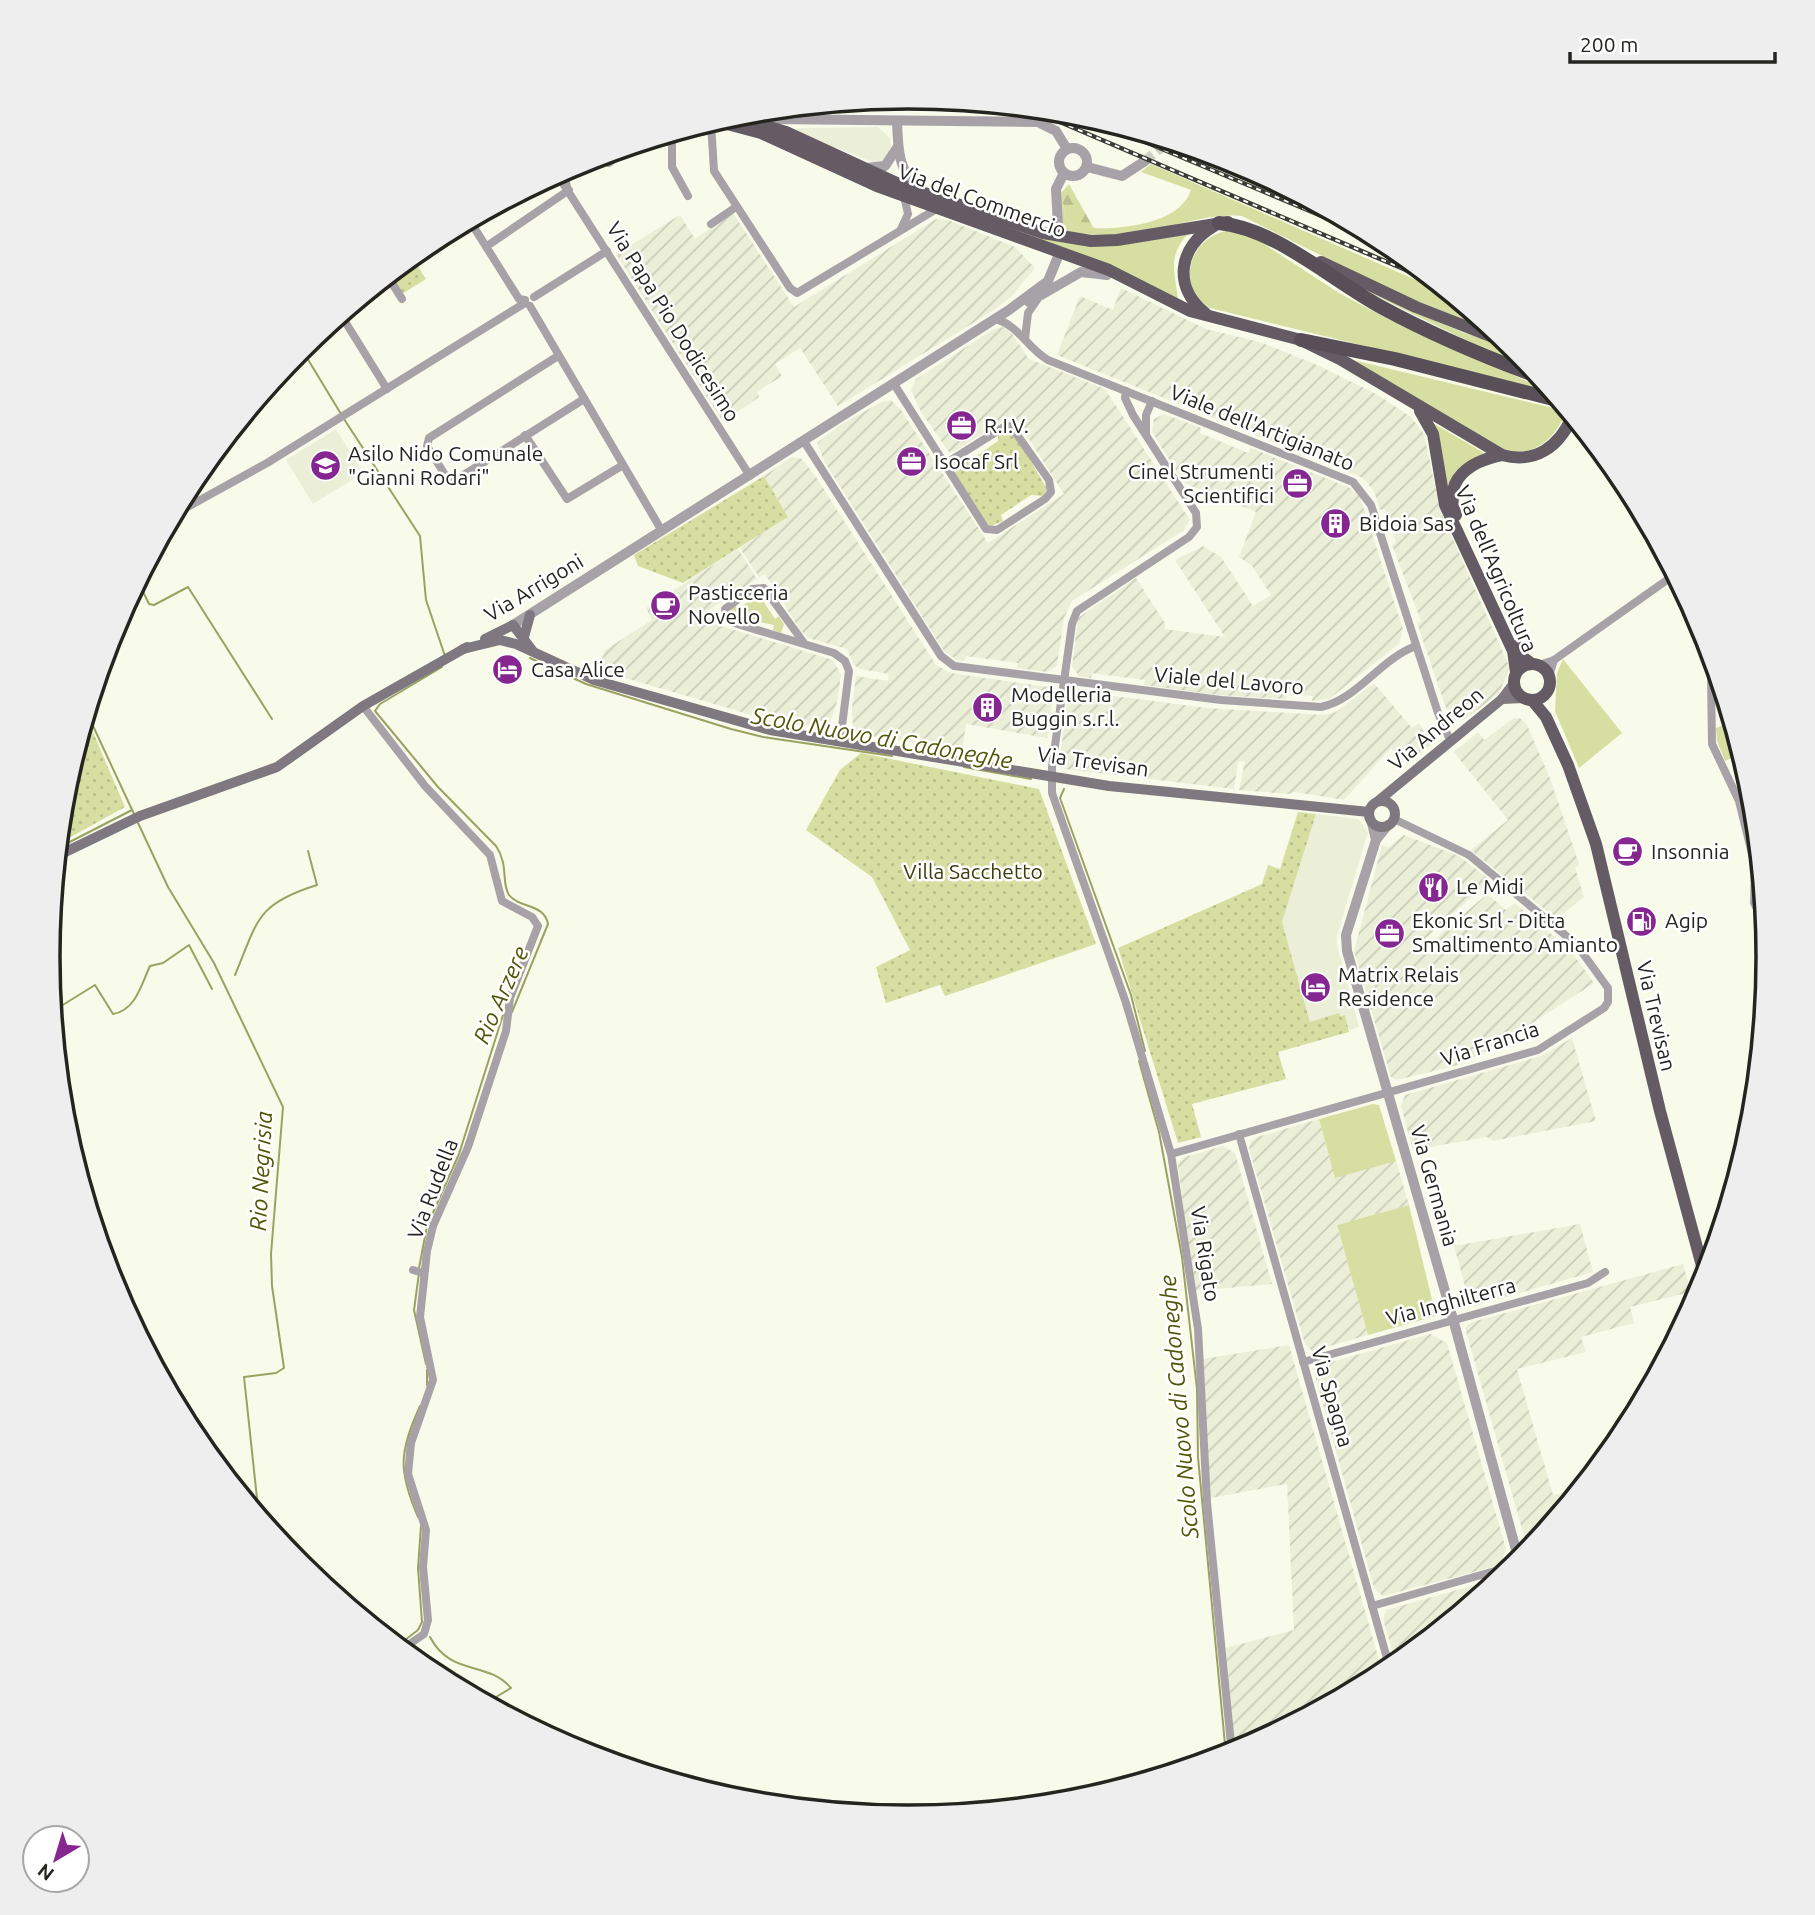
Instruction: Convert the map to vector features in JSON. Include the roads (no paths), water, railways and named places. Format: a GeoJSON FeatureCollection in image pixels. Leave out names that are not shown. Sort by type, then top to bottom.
{"type":"FeatureCollection","features":[{"type":"Feature","properties":{"kind":"highway","name":"Via del Commercio"},"geometry":{"type":"LineString","coordinates":[[1219,223],[1259,233],[1383,308],[1517,368]]}},
{"type":"Feature","properties":{"kind":"highway","name":"Via del Commercio"},"geometry":{"type":"LineString","coordinates":[[1301,340],[1472,377],[1543,396]]}},
{"type":"Feature","properties":{"kind":"main road","name":"Via del Commercio"},"geometry":{"type":"LineString","coordinates":[[753,124],[786,132],[920,192],[1021,227],[1091,241],[1144,237],[1219,223],[1246,222],[1369,287],[1480,332]]}},
{"type":"Feature","properties":{"kind":"main road","name":"Via del Commercio"},"geometry":{"type":"LineString","coordinates":[[747,125],[904,196],[1066,254],[1191,311],[1301,340],[1503,455]]}},
{"type":"Feature","properties":{"kind":"main road"},"geometry":{"type":"LineString","coordinates":[[1211,318],[1189,295],[1183,267],[1193,243],[1219,223]]}},
{"type":"Feature","properties":{"kind":"main road"},"geometry":{"type":"LineString","coordinates":[[1459,324],[1472,324]]}},
{"type":"Feature","properties":{"kind":"main road","name":"Via dell'Agricoltura"},"geometry":{"type":"LineString","coordinates":[[1413,403],[1431,428],[1445,505],[1513,650],[1515,678]]}},
{"type":"Feature","properties":{"kind":"main road"},"geometry":{"type":"LineString","coordinates":[[1503,455],[1520,458],[1542,453],[1560,439],[1567,425]]}},
{"type":"Feature","properties":{"kind":"main road","name":"Via dell'Agricoltura"},"geometry":{"type":"LineString","coordinates":[[1503,455],[1474,462],[1465,469],[1455,483],[1453,508],[1520,652],[1535,664]]}},
{"type":"Feature","properties":{"kind":"main road"},"geometry":{"type":"LineString","coordinates":[[522,641],[530,615]]}},
{"type":"Feature","properties":{"kind":"main road"},"geometry":{"type":"LineString","coordinates":[[513,625],[522,641]]}},
{"type":"Feature","properties":{"kind":"main road","name":"Via Arrigoni"},"geometry":{"type":"LineString","coordinates":[[67,851],[135,818],[277,767],[363,706],[446,657],[513,625]]}},
{"type":"Feature","properties":{"kind":"main road","name":"Via Trevisan"},"geometry":{"type":"LineString","coordinates":[[463,649],[500,640],[522,641],[533,652],[594,680],[732,721],[840,742],[1109,786],[1371,817],[1379,827],[1391,822]]}},
{"type":"Feature","properties":{"kind":"main road"},"geometry":{"type":"LineString","coordinates":[[1535,664],[1549,676],[1548,692],[1527,699],[1515,678],[1524,666],[1535,664]]}},
{"type":"Feature","properties":{"kind":"main road","name":"Via Andreon"},"geometry":{"type":"LineString","coordinates":[[1371,817],[1378,802],[1502,699],[1515,678]]}},
{"type":"Feature","properties":{"kind":"main road","name":"Via Trevisan"},"geometry":{"type":"LineString","coordinates":[[1548,692],[1548,703],[1596,844],[1651,1076],[1700,1258]]}},
{"type":"Feature","properties":{"kind":"main road","name":"Via Andreon"},"geometry":{"type":"LineString","coordinates":[[1502,699],[1527,699]]}},
{"type":"Feature","properties":{"kind":"main road","name":"Via Trevisan"},"geometry":{"type":"LineString","coordinates":[[1527,699],[1546,717],[1568,765]]}},
{"type":"Feature","properties":{"kind":"main road","name":"Via Andreon"},"geometry":{"type":"LineString","coordinates":[[1391,822],[1395,789]]}},
{"type":"Feature","properties":{"kind":"main road"},"geometry":{"type":"LineString","coordinates":[[1378,802],[1392,806]]}},
{"type":"Feature","properties":{"kind":"street"},"geometry":{"type":"LineString","coordinates":[[814,115],[814,120]]}},
{"type":"Feature","properties":{"kind":"street"},"geometry":{"type":"LineString","coordinates":[[783,119],[1038,122],[1056,131],[1067,149]]}},
{"type":"Feature","properties":{"kind":"street"},"geometry":{"type":"LineString","coordinates":[[897,121],[897,148],[906,175],[920,192]]}},
{"type":"Feature","properties":{"kind":"street"},"geometry":{"type":"LineString","coordinates":[[713,132],[712,166],[790,288],[797,293],[938,208]]}},
{"type":"Feature","properties":{"kind":"street"},"geometry":{"type":"LineString","coordinates":[[672,143],[672,167],[688,196]]}},
{"type":"Feature","properties":{"kind":"street"},"geometry":{"type":"LineString","coordinates":[[864,168],[885,166],[897,148]]}},
{"type":"Feature","properties":{"kind":"street"},"geometry":{"type":"LineString","coordinates":[[1064,173],[1078,176],[1087,167],[1087,158],[1082,150],[1067,149]]}},
{"type":"Feature","properties":{"kind":"street"},"geometry":{"type":"LineString","coordinates":[[1058,226],[1056,189],[1064,173],[1059,159],[1067,149]]}},
{"type":"Feature","properties":{"kind":"street"},"geometry":{"type":"LineString","coordinates":[[1087,167],[1122,176],[1145,161]]}},
{"type":"Feature","properties":{"kind":"street","name":"Via Papa Pio Dodicesimo"},"geometry":{"type":"LineString","coordinates":[[566,181],[568,188]]}},
{"type":"Feature","properties":{"kind":"street","name":"Via Papa Pio Dodicesimo"},"geometry":{"type":"LineString","coordinates":[[564,183],[750,476]]}},
{"type":"Feature","properties":{"kind":"street"},"geometry":{"type":"LineString","coordinates":[[487,246],[568,188]]}},
{"type":"Feature","properties":{"kind":"street"},"geometry":{"type":"LineString","coordinates":[[900,231],[908,214],[904,196]]}},
{"type":"Feature","properties":{"kind":"street"},"geometry":{"type":"LineString","coordinates":[[711,224],[736,207]]}},
{"type":"Feature","properties":{"kind":"street"},"geometry":{"type":"LineString","coordinates":[[475,228],[519,299],[527,303],[662,531]]}},
{"type":"Feature","properties":{"kind":"street"},"geometry":{"type":"LineString","coordinates":[[190,505],[348,413],[527,303],[536,302],[534,297],[607,251]]}},
{"type":"Feature","properties":{"kind":"street","name":"Via Arrigoni"},"geometry":{"type":"LineString","coordinates":[[513,625],[805,443],[1009,310],[1048,281],[1057,259]]}},
{"type":"Feature","properties":{"kind":"street","name":"Via Arrigoni"},"geometry":{"type":"LineString","coordinates":[[1009,310],[1042,295],[1081,272],[1099,272],[1139,285]]}},
{"type":"Feature","properties":{"kind":"street"},"geometry":{"type":"LineString","coordinates":[[393,284],[402,299]]}},
{"type":"Feature","properties":{"kind":"street"},"geometry":{"type":"LineString","coordinates":[[1025,339],[1028,313],[1042,295]]}},
{"type":"Feature","properties":{"kind":"street","name":"Viale dell'Artigianato"},"geometry":{"type":"LineString","coordinates":[[995,319],[1012,325],[1048,360],[1358,487],[1371,505],[1416,646],[1450,740]]}},
{"type":"Feature","properties":{"kind":"street"},"geometry":{"type":"LineString","coordinates":[[346,322],[387,389]]}},
{"type":"Feature","properties":{"kind":"street"},"geometry":{"type":"LineString","coordinates":[[558,356],[429,439],[426,444],[451,481],[584,399]]}},
{"type":"Feature","properties":{"kind":"street"},"geometry":{"type":"LineString","coordinates":[[894,384],[983,526],[997,530],[1045,499],[1051,492],[1049,480],[1011,426],[1004,427],[945,464]]}},
{"type":"Feature","properties":{"kind":"street"},"geometry":{"type":"LineString","coordinates":[[1126,391],[1127,404],[1146,432]]}},
{"type":"Feature","properties":{"kind":"street"},"geometry":{"type":"LineString","coordinates":[[1146,432],[1146,415],[1152,401]]}},
{"type":"Feature","properties":{"kind":"street","name":"Via Rigato"},"geometry":{"type":"LineString","coordinates":[[1146,432],[1196,513],[1197,527],[1189,537],[1077,611],[1064,680],[1052,777],[1054,801],[1126,1003],[1171,1154],[1198,1329],[1207,1503],[1231,1741]]}},
{"type":"Feature","properties":{"kind":"street"},"geometry":{"type":"LineString","coordinates":[[525,436],[566,498],[623,464]]}},
{"type":"Feature","properties":{"kind":"street","name":"Viale del Lavoro"},"geometry":{"type":"LineString","coordinates":[[805,443],[946,662],[954,666],[1220,700],[1321,707],[1336,703],[1396,655],[1416,646]]}},
{"type":"Feature","properties":{"kind":"street"},"geometry":{"type":"LineString","coordinates":[[1535,664],[1554,660],[1667,580]]}},
{"type":"Feature","properties":{"kind":"street"},"geometry":{"type":"LineString","coordinates":[[804,643],[764,588],[752,589],[725,609],[725,615],[734,623],[834,653],[848,665],[840,742]]}},
{"type":"Feature","properties":{"kind":"street"},"geometry":{"type":"LineString","coordinates":[[1549,676],[1554,660]]}},
{"type":"Feature","properties":{"kind":"street"},"geometry":{"type":"LineString","coordinates":[[1711,689],[1712,744],[1739,801],[1743,819]]}},
{"type":"Feature","properties":{"kind":"street","name":"Via Rudella"},"geometry":{"type":"LineString","coordinates":[[363,706],[425,786],[487,851],[495,865],[502,901],[533,917],[538,926],[510,998],[506,1031],[468,1147],[433,1226],[419,1272],[420,1317],[433,1380],[411,1443],[408,1474],[426,1530],[423,1567],[428,1620],[424,1634],[410,1644]]}},
{"type":"Feature","properties":{"kind":"street","name":"Via Germania"},"geometry":{"type":"LineString","coordinates":[[1371,817],[1376,840],[1345,942],[1453,1319],[1514,1549]]}},
{"type":"Feature","properties":{"kind":"street"},"geometry":{"type":"LineString","coordinates":[[1376,840],[1391,822]]}},
{"type":"Feature","properties":{"kind":"street","name":"Via Francia"},"geometry":{"type":"LineString","coordinates":[[1171,1154],[1538,1050],[1604,1008],[1609,996],[1602,978],[1576,944],[1497,878],[1450,844],[1391,822]]}},
{"type":"Feature","properties":{"kind":"street","name":"Via Spagna"},"geometry":{"type":"LineString","coordinates":[[1238,1134],[1387,1657]]}},
{"type":"Feature","properties":{"kind":"street","name":"Via Inghilterra"},"geometry":{"type":"LineString","coordinates":[[1303,1362],[1588,1283],[1605,1272]]}},
{"type":"Feature","properties":{"kind":"street"},"geometry":{"type":"LineString","coordinates":[[1372,1606],[1493,1570]]}},
{"type":"Feature","properties":{"kind":"waterway","name":"Rio Arzere"},"geometry":{"type":"LineString","coordinates":[[307,359],[341,414]]}},
{"type":"Feature","properties":{"kind":"waterway","name":"Rio Arzere"},"geometry":{"type":"LineString","coordinates":[[344,419],[420,536],[426,600],[445,656]]}},
{"type":"Feature","properties":{"kind":"waterway"},"geometry":{"type":"LineString","coordinates":[[143,591],[149,604],[154,605],[188,587],[272,719]]}},
{"type":"Feature","properties":{"kind":"waterway","name":"Scolo Nuovo di Cadoneghe"},"geometry":{"type":"LineString","coordinates":[[530,658],[586,684],[731,729],[763,737],[892,756]]}},
{"type":"Feature","properties":{"kind":"waterway","name":"Rio Arzere"},"geometry":{"type":"LineString","coordinates":[[442,667],[380,704],[375,711],[438,787],[496,846],[502,860],[509,895],[537,909],[546,917],[548,924],[512,1012]]}},
{"type":"Feature","properties":{"kind":"waterway","name":"Rio Negrisia"},"geometry":{"type":"LineString","coordinates":[[92,724],[134,814]]}},
{"type":"Feature","properties":{"kind":"waterway","name":"Scolo Nuovo di Cadoneghe"},"geometry":{"type":"LineString","coordinates":[[964,767],[1031,779]]}},
{"type":"Feature","properties":{"kind":"waterway","name":"Scolo Nuovo di Cadoneghe"},"geometry":{"type":"LineString","coordinates":[[1064,789],[1060,798],[1131,995],[1145,1051]]}},
{"type":"Feature","properties":{"kind":"waterway"},"geometry":{"type":"LineString","coordinates":[[68,843],[132,810]]}},
{"type":"Feature","properties":{"kind":"waterway","name":"Rio Negrisia"},"geometry":{"type":"LineString","coordinates":[[138,823],[168,887],[214,963],[283,1107],[271,1254],[272,1286],[284,1368],[276,1373],[244,1377],[257,1501]]}},
{"type":"Feature","properties":{"kind":"waterway"},"geometry":{"type":"LineString","coordinates":[[235,975],[255,927],[270,907],[282,899],[317,885],[308,851]]}},
{"type":"Feature","properties":{"kind":"waterway"},"geometry":{"type":"LineString","coordinates":[[61,1006],[95,985],[113,1014],[121,1012],[137,996],[150,966],[163,963],[189,945],[212,989]]}},
{"type":"Feature","properties":{"kind":"waterway","name":"Rio Arzere"},"geometry":{"type":"LineString","coordinates":[[419,1268],[427,1226],[459,1154],[503,1015]]}},
{"type":"Feature","properties":{"kind":"waterway","name":"Scolo Nuovo di Cadoneghe"},"geometry":{"type":"LineString","coordinates":[[1139,1061],[1159,1132],[1182,1257],[1197,1389],[1198,1457],[1225,1744]]}},
{"type":"Feature","properties":{"kind":"waterway","name":"Rio Arzere"},"geometry":{"type":"LineString","coordinates":[[419,1273],[414,1310],[426,1364]]}},
{"type":"Feature","properties":{"kind":"waterway","name":"Rio Arzere"},"geometry":{"type":"LineString","coordinates":[[427,1370],[427,1385]]}},
{"type":"Feature","properties":{"kind":"waterway","name":"Rio Arzere"},"geometry":{"type":"LineString","coordinates":[[418,1517],[407,1487],[404,1462],[408,1437],[420,1406]]}},
{"type":"Feature","properties":{"kind":"waterway","name":"Rio Arzere"},"geometry":{"type":"LineString","coordinates":[[405,1640],[418,1630],[422,1622],[418,1568],[421,1526]]}},
{"type":"Feature","properties":{"kind":"waterway"},"geometry":{"type":"LineString","coordinates":[[430,1637],[448,1658],[491,1674],[511,1688],[496,1697],[497,1700]]}},
{"type":"Feature","properties":{"kind":"tunnel"},"geometry":{"type":"LineString","coordinates":[[1145,161],[1160,149]]}},
{"type":"Feature","properties":{"kind":"railway"},"geometry":{"type":"LineString","coordinates":[[1067,125],[1400,268]]}},
{"type":"Feature","properties":{"kind":"railway"},"geometry":{"type":"LineString","coordinates":[[1164,150],[1308,210]]}},
{"type":"Feature","properties":{"kind":"place","name":"R.I.V."},"geometry":{"type":"Point","coordinates":[961,426]}},
{"type":"Feature","properties":{"kind":"place","name":"Isocaf Srl"},"geometry":{"type":"Point","coordinates":[911,462]}},
{"type":"Feature","properties":{"kind":"place","name":"Asilo Nido Comunale \"Gianni Rodari\""},"geometry":{"type":"Point","coordinates":[325,466]}},
{"type":"Feature","properties":{"kind":"place","name":"Cinel Strumenti Scientifici"},"geometry":{"type":"Point","coordinates":[1297,484]}},
{"type":"Feature","properties":{"kind":"place","name":"Bidoia Sas"},"geometry":{"type":"Point","coordinates":[1336,524]}},
{"type":"Feature","properties":{"kind":"place","name":"Pasticceria Novello"},"geometry":{"type":"Point","coordinates":[665,605]}},
{"type":"Feature","properties":{"kind":"place","name":"Casa Alice"},"geometry":{"type":"Point","coordinates":[508,670]}},
{"type":"Feature","properties":{"kind":"place","name":"Modelleria Buggin s.r.l."},"geometry":{"type":"Point","coordinates":[988,707]}},
{"type":"Feature","properties":{"kind":"place","name":"Insonnia"},"geometry":{"type":"Point","coordinates":[1628,852]}},
{"type":"Feature","properties":{"kind":"place","name":"Le Midi"},"geometry":{"type":"Point","coordinates":[1433,887]}},
{"type":"Feature","properties":{"kind":"place","name":"Agip"},"geometry":{"type":"Point","coordinates":[1642,921]}},
{"type":"Feature","properties":{"kind":"place","name":"Ekonic Srl - Ditta Smaltimento Amianto"},"geometry":{"type":"Point","coordinates":[1389,933]}},
{"type":"Feature","properties":{"kind":"place","name":"Matrix Relais Residence"},"geometry":{"type":"Point","coordinates":[1315,987]}},
{"type":"Feature","properties":{"kind":"park label","name":"Villa Sacchetto"},"geometry":{"type":"Point","coordinates":[973,872]}}]}
